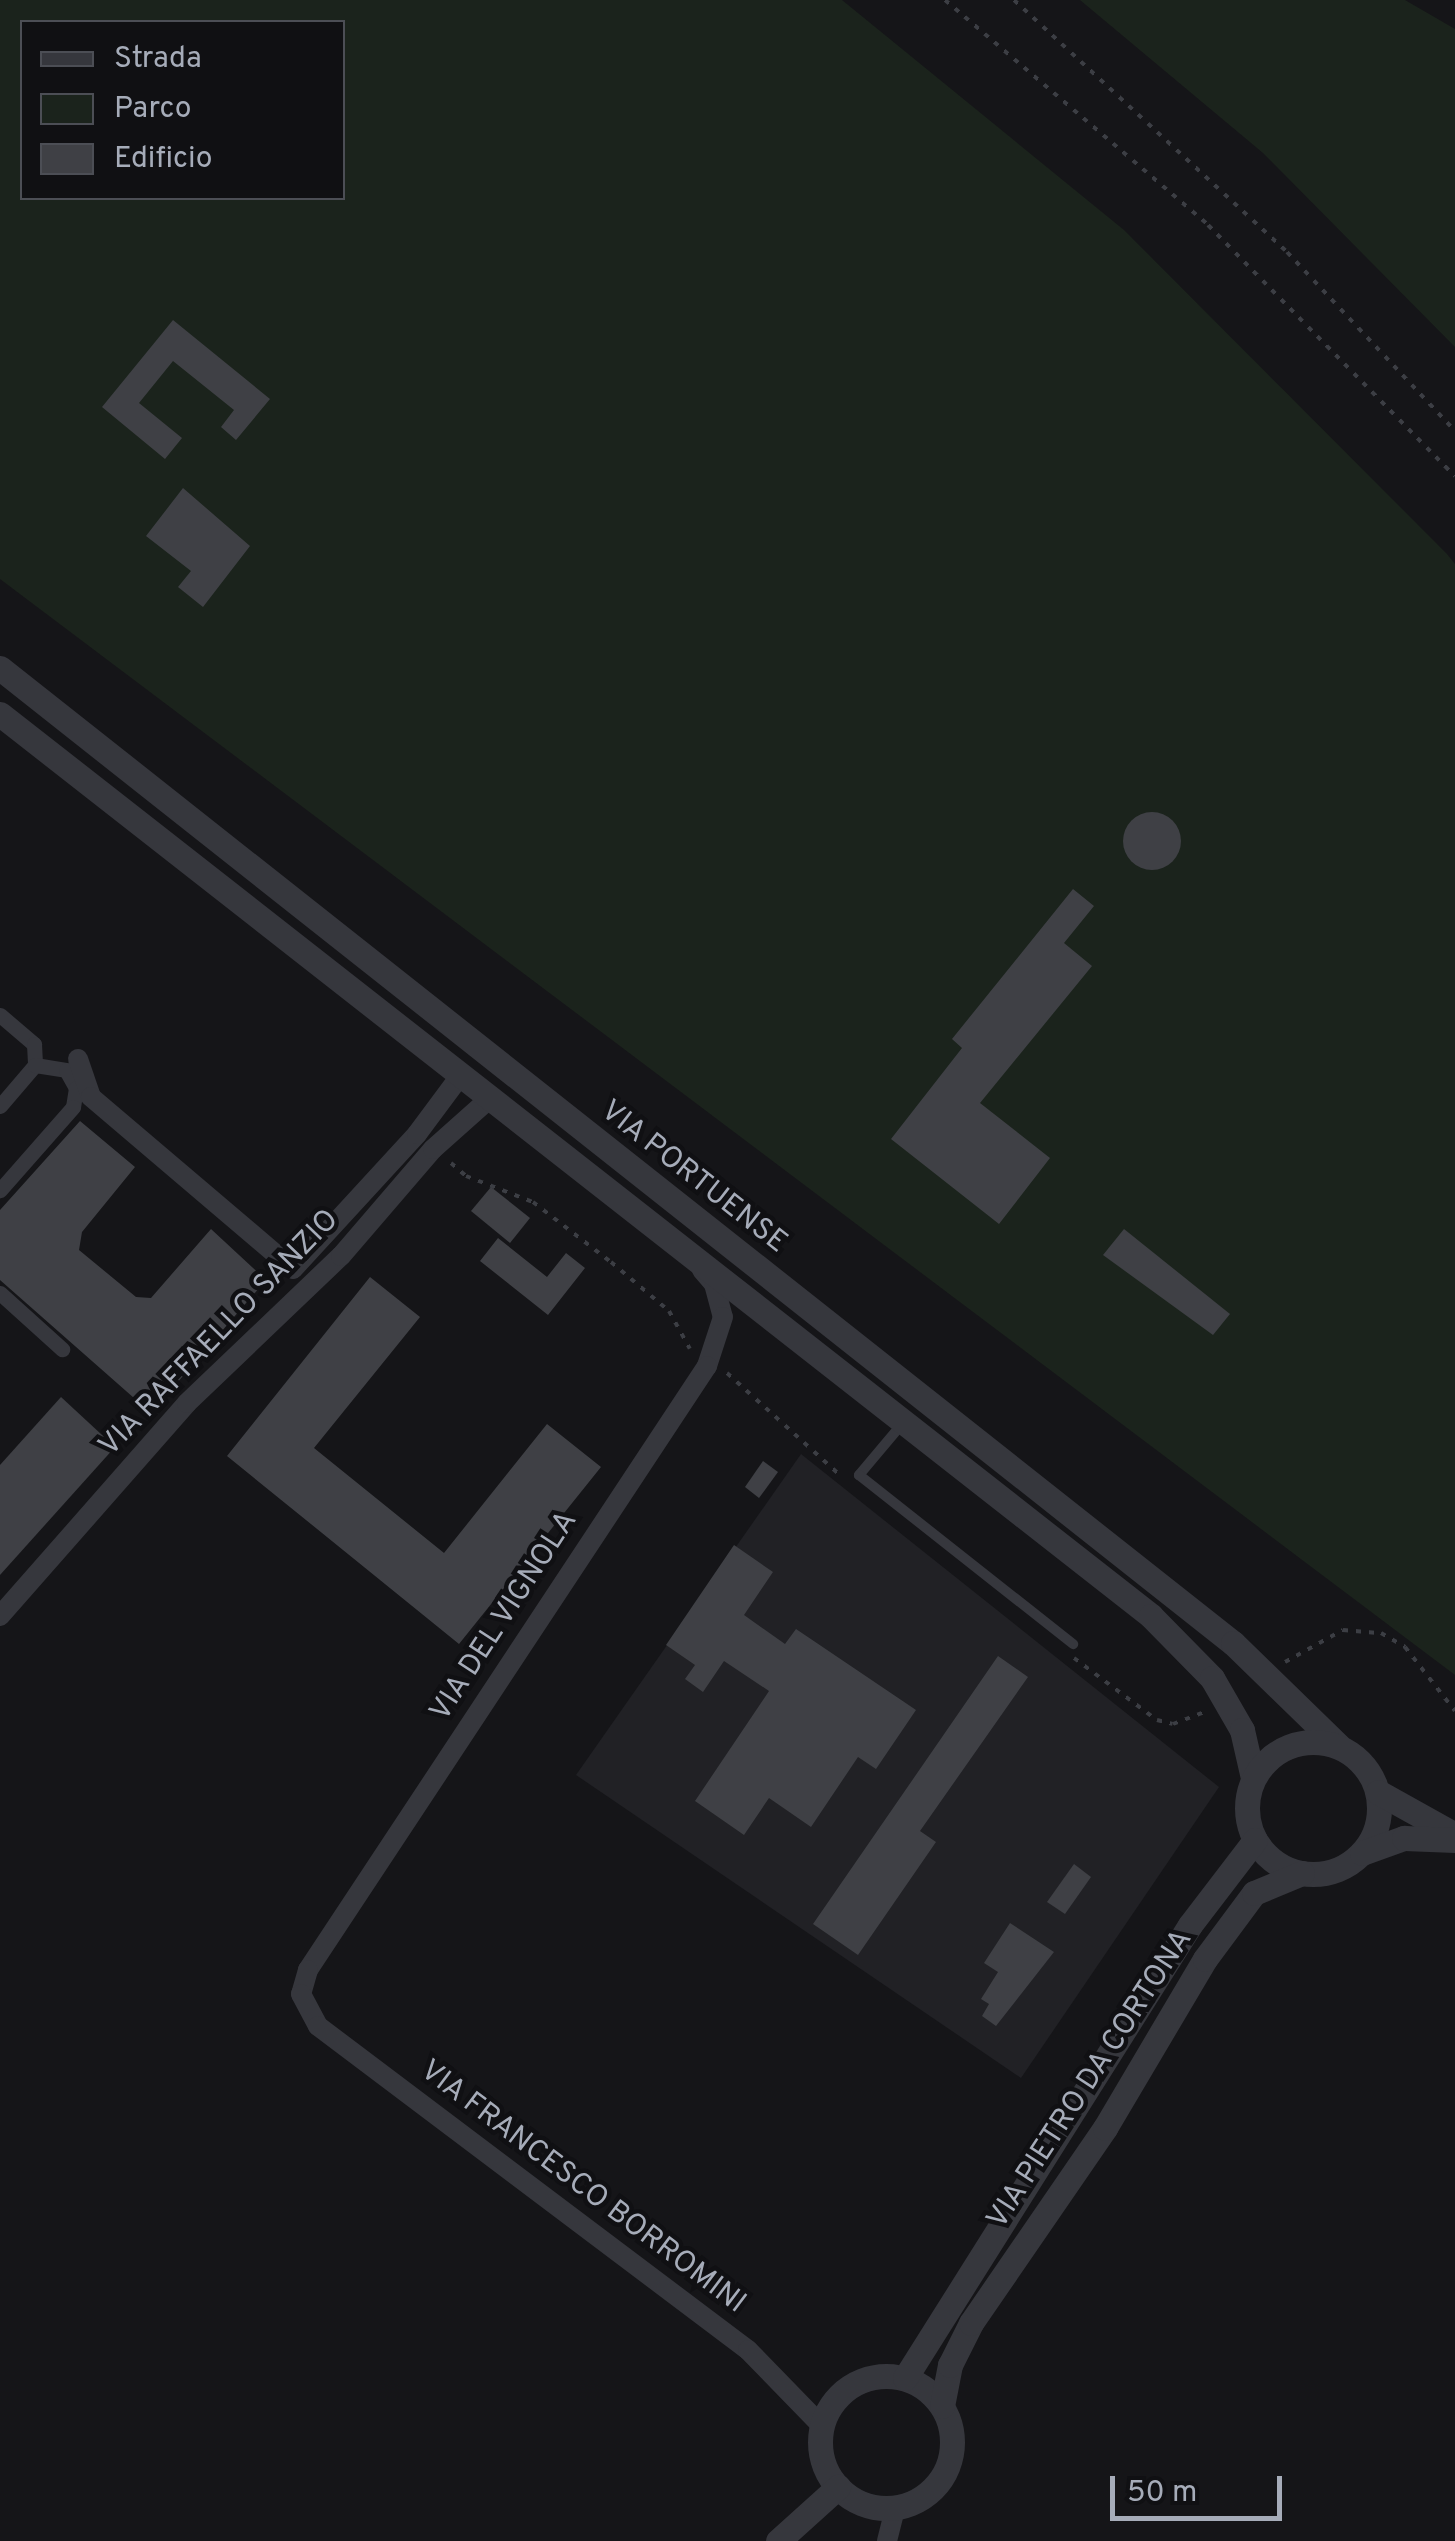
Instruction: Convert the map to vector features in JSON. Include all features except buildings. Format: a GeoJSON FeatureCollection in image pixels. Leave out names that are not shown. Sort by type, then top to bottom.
{"type":"FeatureCollection","features":[{"type":"Feature","properties":{"kind":"street","name":"VIA PORTUENSE"},"geometry":{"type":"LineString","coordinates":[[0,668],[1266,1672],[1339,1746]]}},
{"type":"Feature","properties":{"kind":"street"},"geometry":{"type":"LineString","coordinates":[[0,714],[694,1262],[905,1420],[1162,1626],[1224,1700],[1242,1730],[1253,1778],[1247,1808],[1255,1840],[1276,1863],[1302,1873],[1330,1872],[1362,1853],[1404,1838],[1455,1837]]}},
{"type":"Feature","properties":{"kind":"street"},"geometry":{"type":"LineString","coordinates":[[0,1014],[34,1044],[35,1065],[0,1106]]}},
{"type":"Feature","properties":{"kind":"street"},"geometry":{"type":"LineString","coordinates":[[78,1059],[91,1097],[293,1269],[417,1134],[460,1076]]}},
{"type":"Feature","properties":{"kind":"street"},"geometry":{"type":"LineString","coordinates":[[0,1190],[73,1108],[76,1088],[66,1070],[35,1065]]}},
{"type":"Feature","properties":{"kind":"street","name":"VIA RAFFAELLO SANZIO"},"geometry":{"type":"LineString","coordinates":[[0,1616],[187,1403],[341,1256],[434,1149],[488,1100]]}},
{"type":"Feature","properties":{"kind":"street","name":"VIA DEL VIGNOLA"},"geometry":{"type":"LineString","coordinates":[[303,2002],[308,1970],[708,1364],[722,1312],[714,1284],[694,1262]]}},
{"type":"Feature","properties":{"kind":"street"},"geometry":{"type":"LineString","coordinates":[[0,1293],[62,1349]]}},
{"type":"Feature","properties":{"kind":"street"},"geometry":{"type":"LineString","coordinates":[[1253,1778],[1290,1745],[1339,1746],[1367,1769],[1378,1792],[1378,1822],[1362,1853]]}},
{"type":"Feature","properties":{"kind":"street"},"geometry":{"type":"LineString","coordinates":[[1378,1792],[1455,1837]]}},
{"type":"Feature","properties":{"kind":"street","name":"VIA PIETRO DA CORTONA"},"geometry":{"type":"LineString","coordinates":[[904,2378],[1190,1924],[1255,1840]]}},
{"type":"Feature","properties":{"kind":"street","name":"VIA PIETRO DA CORTONA"},"geometry":{"type":"LineString","coordinates":[[942,2406],[950,2365],[971,2323],[1105,2128],[1205,1959],[1254,1893],[1302,1873]]}},
{"type":"Feature","properties":{"kind":"street","name":"VIA FRANCESCO BORROMINI"},"geometry":{"type":"LineString","coordinates":[[303,2002],[318,2026],[748,2350],[822,2426]]}},
{"type":"Feature","properties":{"kind":"street"},"geometry":{"type":"LineString","coordinates":[[884,2376],[904,2378],[942,2406],[952,2450],[946,2472],[932,2490],[895,2508],[872,2507],[838,2487],[822,2459],[822,2426],[830,2406],[854,2386],[884,2376]]}},
{"type":"Feature","properties":{"kind":"street"},"geometry":{"type":"LineString","coordinates":[[778,2541],[838,2487]]}},
{"type":"Feature","properties":{"kind":"street"},"geometry":{"type":"LineString","coordinates":[[886,2541],[895,2508]]}},
{"type":"Feature","properties":{"kind":"lane"},"geometry":{"type":"LineString","coordinates":[[905,1420],[860,1475],[1070,1648]]}},
{"type":"Feature","properties":{"kind":"path"},"geometry":{"type":"LineString","coordinates":[[945,0],[1208,225],[1455,476]]}},
{"type":"Feature","properties":{"kind":"path"},"geometry":{"type":"LineString","coordinates":[[1014,0],[1287,252],[1455,431]]}},
{"type":"Feature","properties":{"kind":"path"},"geometry":{"type":"LineString","coordinates":[[434,1149],[466,1176],[532,1202],[642,1286],[670,1311],[694,1354],[728,1374],[856,1488]]}},
{"type":"Feature","properties":{"kind":"path"},"geometry":{"type":"LineString","coordinates":[[1266,1672],[1343,1630],[1381,1633],[1405,1647],[1455,1711]]}},
{"type":"Feature","properties":{"kind":"path"},"geometry":{"type":"LineString","coordinates":[[1070,1648],[1156,1720],[1188,1721],[1224,1700]]}},
{"type":"Feature","properties":{"kind":"shaded area"},"geometry":{"type":"Polygon","coordinates":[[[801,1454],[1219,1787],[1021,2078],[576,1775],[801,1454]]]}},
{"type":"Feature","properties":{"kind":"green space"},"geometry":{"type":"Polygon","coordinates":[[[0,0],[842,0],[1124,230],[1447,554],[1455,564],[1455,1675],[0,579],[0,0]]]}},
{"type":"Feature","properties":{"kind":"green space"},"geometry":{"type":"Polygon","coordinates":[[[1080,0],[1405,0],[1455,29],[1455,347],[1263,153],[1080,0]]]}}]}
